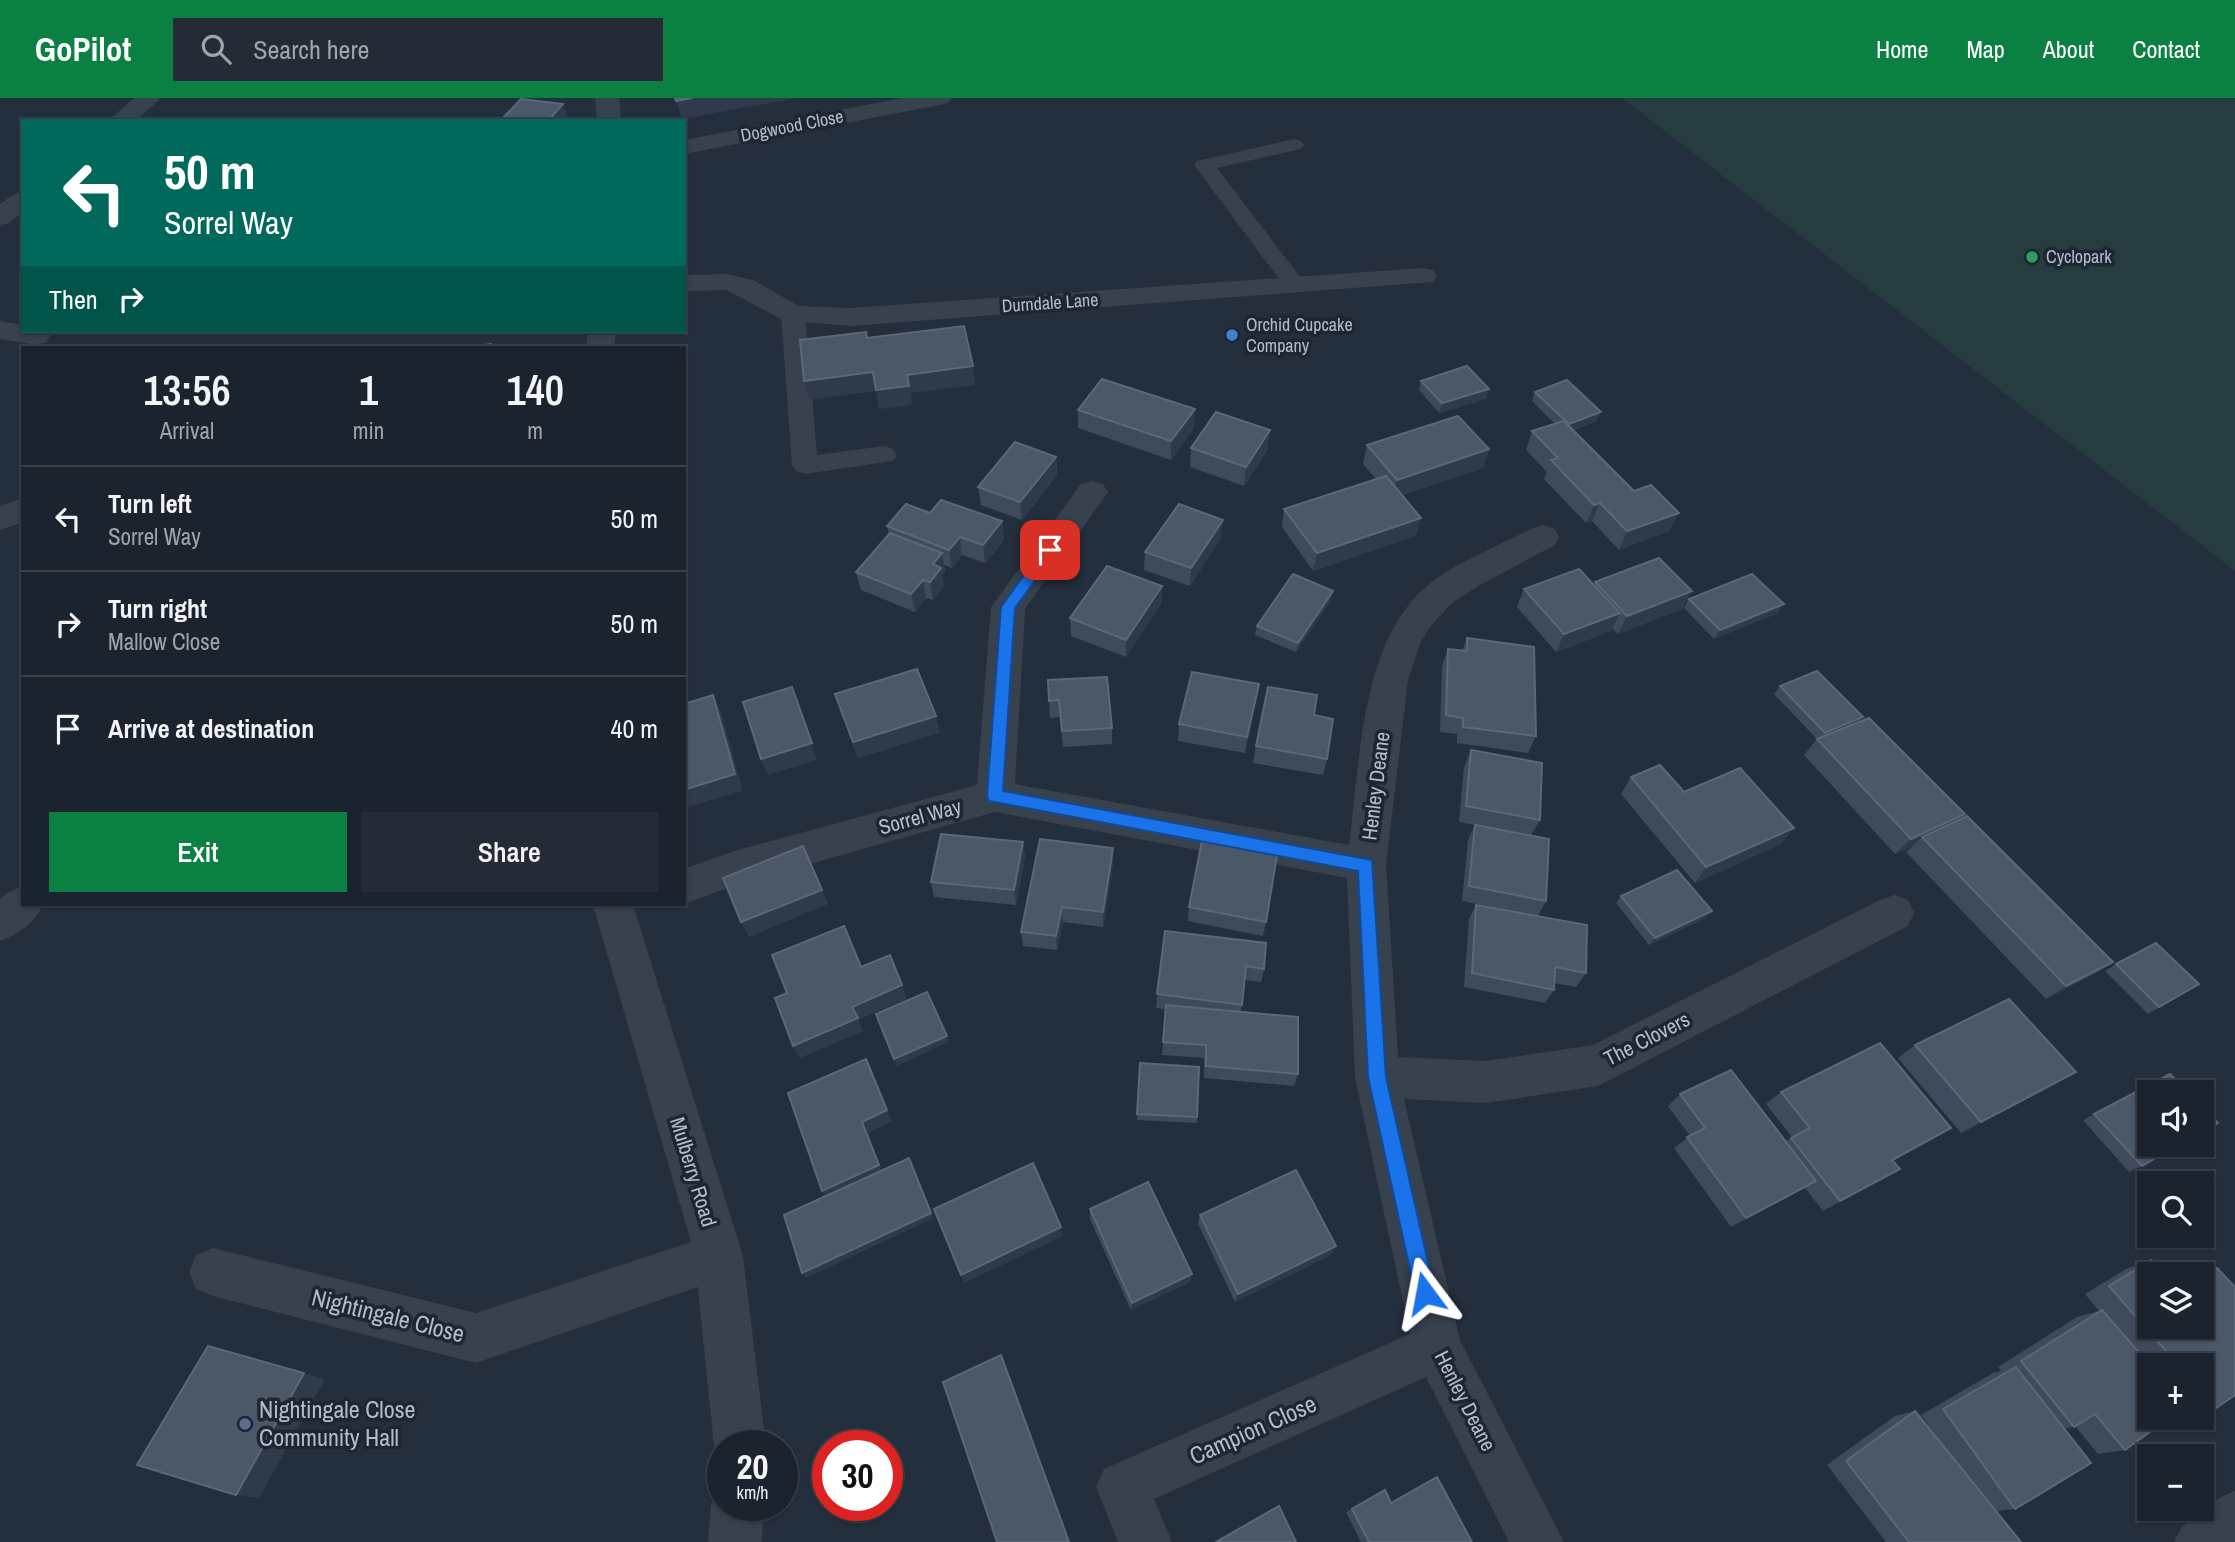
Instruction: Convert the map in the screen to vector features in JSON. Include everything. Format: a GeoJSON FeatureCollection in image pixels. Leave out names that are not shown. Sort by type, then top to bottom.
{"type":"FeatureCollection","features":[{"type":"Feature","properties":{"kind":"street"},"geometry":{"type":"LineString","coordinates":[[123,119],[149,98]]}},
{"type":"Feature","properties":{"kind":"street"},"geometry":{"type":"LineString","coordinates":[[607,98],[609,119]]}},
{"type":"Feature","properties":{"kind":"street","name":"Dogwood Close"},"geometry":{"type":"LineString","coordinates":[[686,147],[940,98]]}},
{"type":"Feature","properties":{"kind":"street"},"geometry":{"type":"LineString","coordinates":[[0,217],[21,201]]}},
{"type":"Feature","properties":{"kind":"street","name":"Durndale Lane"},"geometry":{"type":"LineString","coordinates":[[686,283],[726,282],[743,286],[793,314],[851,317],[1423,276]]}},
{"type":"Feature","properties":{"kind":"street"},"geometry":{"type":"LineString","coordinates":[[0,330],[36,336]]}},
{"type":"Feature","properties":{"kind":"street"},"geometry":{"type":"LineString","coordinates":[[995,796],[1008,607],[1092,492]]}},
{"type":"Feature","properties":{"kind":"street"},"geometry":{"type":"LineString","coordinates":[[0,519],[21,510]]}},
{"type":"Feature","properties":{"kind":"street","name":"Henley Deane"},"geometry":{"type":"LineString","coordinates":[[1537,1542],[1437,1348],[1377,1077],[1366,865],[1385,708],[1390,680],[1403,642],[1424,611],[1440,594],[1468,576],[1544,537]]}},
{"type":"Feature","properties":{"kind":"street","name":"Sorrel Way"},"geometry":{"type":"LineString","coordinates":[[686,886],[734,868],[995,796],[1366,865]]}},
{"type":"Feature","properties":{"kind":"street"},"geometry":{"type":"LineString","coordinates":[[0,923],[21,906]]}},
{"type":"Feature","properties":{"kind":"street","name":"Mulberry Road"},"geometry":{"type":"LineString","coordinates":[[623,908],[719,1256],[738,1430]]}},
{"type":"Feature","properties":{"kind":"street","name":"The Clovers"},"geometry":{"type":"LineString","coordinates":[[1377,1077],[1486,1082],[1598,1065],[1894,914]]}},
{"type":"Feature","properties":{"kind":"street","name":"Nightingale Close"},"geometry":{"type":"LineString","coordinates":[[213,1272],[476,1338],[719,1256]]}},
{"type":"Feature","properties":{"kind":"street","name":"Campion Close"},"geometry":{"type":"LineString","coordinates":[[1145,1542],[1122,1488],[1437,1348]]}},
{"type":"Feature","properties":{"kind":"street"},"geometry":{"type":"LineString","coordinates":[[736,1542],[737,1521]]}},
{"type":"Feature","properties":{"kind":"lane"},"geometry":{"type":"LineString","coordinates":[[1294,145],[1204,165],[1296,286]]}},
{"type":"Feature","properties":{"kind":"lane"},"geometry":{"type":"LineString","coordinates":[[793,314],[805,465],[884,455]]}},
{"type":"Feature","properties":{"kind":"green space","name":"Cyclopark"},"geometry":{"type":"Polygon","coordinates":[[[1622,98],[2235,98],[2235,571],[1622,98]]]}},
{"type":"Feature","properties":{"kind":"building"},"geometry":{"type":"Polygon","coordinates":[[[521,99],[563,104],[550,119],[502,119],[521,99]]]}},
{"type":"Feature","properties":{"kind":"building"},"geometry":{"type":"Polygon","coordinates":[[[964,326],[973,366],[907,375],[909,386],[876,390],[873,372],[804,381],[800,340],[866,332],[867,338],[964,326]]]}},
{"type":"Feature","properties":{"kind":"building"},"geometry":{"type":"Polygon","coordinates":[[[1467,366],[1489,389],[1442,403],[1421,381],[1467,366]]]}},
{"type":"Feature","properties":{"kind":"building"},"geometry":{"type":"Polygon","coordinates":[[[1102,379],[1195,409],[1171,441],[1078,410],[1102,379]]]}},
{"type":"Feature","properties":{"kind":"building"},"geometry":{"type":"Polygon","coordinates":[[[1567,380],[1601,412],[1569,424],[1535,392],[1567,380]]]}},
{"type":"Feature","properties":{"kind":"building"},"geometry":{"type":"Polygon","coordinates":[[[1216,412],[1270,430],[1246,467],[1191,448],[1216,412]]]}},
{"type":"Feature","properties":{"kind":"building"},"geometry":{"type":"Polygon","coordinates":[[[1458,416],[1489,449],[1397,480],[1367,445],[1458,416]]]}},
{"type":"Feature","properties":{"kind":"building"},"geometry":{"type":"Polygon","coordinates":[[[1564,421],[1634,491],[1651,485],[1679,513],[1627,531],[1600,503],[1594,505],[1551,460],[1558,458],[1532,431],[1564,421]]]}},
{"type":"Feature","properties":{"kind":"building"},"geometry":{"type":"Polygon","coordinates":[[[1015,442],[1056,457],[1020,502],[978,487],[1015,442]]]}},
{"type":"Feature","properties":{"kind":"building"},"geometry":{"type":"Polygon","coordinates":[[[1386,476],[1421,518],[1317,553],[1284,509],[1386,476]]]}},
{"type":"Feature","properties":{"kind":"building"},"geometry":{"type":"Polygon","coordinates":[[[941,500],[1002,521],[983,545],[960,537],[949,550],[887,526],[906,504],[930,513],[941,500]]]}},
{"type":"Feature","properties":{"kind":"building"},"geometry":{"type":"Polygon","coordinates":[[[1179,504],[1223,520],[1191,568],[1145,552],[1179,504]]]}},
{"type":"Feature","properties":{"kind":"building"},"geometry":{"type":"Polygon","coordinates":[[[890,533],[942,553],[933,564],[941,568],[930,582],[923,580],[911,594],[856,572],[890,533]]]}},
{"type":"Feature","properties":{"kind":"building"},"geometry":{"type":"Polygon","coordinates":[[[1659,558],[1692,591],[1627,616],[1595,582],[1659,558]]]}},
{"type":"Feature","properties":{"kind":"building"},"geometry":{"type":"Polygon","coordinates":[[[1107,566],[1162,586],[1126,640],[1070,618],[1107,566]]]}},
{"type":"Feature","properties":{"kind":"building"},"geometry":{"type":"Polygon","coordinates":[[[1579,569],[1620,613],[1564,634],[1524,589],[1579,569]]]}},
{"type":"Feature","properties":{"kind":"building"},"geometry":{"type":"Polygon","coordinates":[[[1293,574],[1333,591],[1298,643],[1257,626],[1293,574]]]}},
{"type":"Feature","properties":{"kind":"building"},"geometry":{"type":"Polygon","coordinates":[[[1752,574],[1784,604],[1720,630],[1689,599],[1752,574]]]}},
{"type":"Feature","properties":{"kind":"building"},"geometry":{"type":"Polygon","coordinates":[[[1467,638],[1534,647],[1536,736],[1463,727],[1463,718],[1446,715],[1448,649],[1467,651],[1467,638]]]}},
{"type":"Feature","properties":{"kind":"building"},"geometry":{"type":"Polygon","coordinates":[[[917,669],[936,716],[853,742],[835,694],[917,669]]]}},
{"type":"Feature","properties":{"kind":"building"},"geometry":{"type":"Polygon","coordinates":[[[1817,671],[1863,717],[1825,733],[1780,686],[1817,671]]]}},
{"type":"Feature","properties":{"kind":"building"},"geometry":{"type":"Polygon","coordinates":[[[1192,672],[1259,684],[1247,737],[1179,724],[1192,672]]]}},
{"type":"Feature","properties":{"kind":"building"},"geometry":{"type":"Polygon","coordinates":[[[1107,677],[1112,728],[1062,731],[1059,700],[1049,701],[1048,680],[1107,677]]]}},
{"type":"Feature","properties":{"kind":"building"},"geometry":{"type":"Polygon","coordinates":[[[792,687],[812,743],[761,759],[743,702],[792,687]]]}},
{"type":"Feature","properties":{"kind":"building"},"geometry":{"type":"Polygon","coordinates":[[[1268,687],[1317,695],[1314,715],[1333,719],[1327,759],[1256,746],[1268,687]]]}},
{"type":"Feature","properties":{"kind":"building"},"geometry":{"type":"Polygon","coordinates":[[[713,695],[735,774],[686,789],[686,703],[713,695]]]}},
{"type":"Feature","properties":{"kind":"building"},"geometry":{"type":"Polygon","coordinates":[[[1869,718],[1965,814],[1911,839],[1817,739],[1869,718]]]}},
{"type":"Feature","properties":{"kind":"building"},"geometry":{"type":"Polygon","coordinates":[[[1471,750],[1542,763],[1540,820],[1466,806],[1471,750]]]}},
{"type":"Feature","properties":{"kind":"building"},"geometry":{"type":"Polygon","coordinates":[[[1660,765],[1684,792],[1740,768],[1794,828],[1706,867],[1631,777],[1660,765]]]}},
{"type":"Feature","properties":{"kind":"building"},"geometry":{"type":"Polygon","coordinates":[[[1967,816],[2113,962],[2066,986],[1922,837],[1967,816]]]}},
{"type":"Feature","properties":{"kind":"building"},"geometry":{"type":"Polygon","coordinates":[[[1475,825],[1549,839],[1546,901],[1469,886],[1475,825]]]}},
{"type":"Feature","properties":{"kind":"building"},"geometry":{"type":"Polygon","coordinates":[[[941,834],[1023,842],[1014,890],[931,882],[941,834]]]}},
{"type":"Feature","properties":{"kind":"building"},"geometry":{"type":"Polygon","coordinates":[[[1040,839],[1113,848],[1103,912],[1062,907],[1056,936],[1021,932],[1040,839]]]}},
{"type":"Feature","properties":{"kind":"building"},"geometry":{"type":"Polygon","coordinates":[[[1202,841],[1277,855],[1266,922],[1189,907],[1202,841]]]}},
{"type":"Feature","properties":{"kind":"building"},"geometry":{"type":"Polygon","coordinates":[[[803,846],[822,890],[741,922],[723,878],[803,846]]]}},
{"type":"Feature","properties":{"kind":"building"},"geometry":{"type":"Polygon","coordinates":[[[1677,870],[1712,911],[1655,938],[1621,896],[1677,870]]]}},
{"type":"Feature","properties":{"kind":"building"},"geometry":{"type":"Polygon","coordinates":[[[1476,905],[1587,925],[1586,973],[1555,967],[1554,990],[1472,973],[1476,905]]]}},
{"type":"Feature","properties":{"kind":"building"},"geometry":{"type":"Polygon","coordinates":[[[844,926],[861,967],[890,955],[902,985],[852,1007],[858,1018],[793,1046],[775,998],[787,993],[772,955],[844,926]]]}},
{"type":"Feature","properties":{"kind":"building"},"geometry":{"type":"Polygon","coordinates":[[[1165,931],[1266,943],[1264,969],[1246,966],[1242,1005],[1157,994],[1165,931]]]}},
{"type":"Feature","properties":{"kind":"building"},"geometry":{"type":"Polygon","coordinates":[[[2156,943],[2199,984],[2159,1007],[2116,964],[2156,943]]]}},
{"type":"Feature","properties":{"kind":"building"},"geometry":{"type":"Polygon","coordinates":[[[927,992],[947,1036],[894,1059],[876,1014],[927,992]]]}},
{"type":"Feature","properties":{"kind":"building"},"geometry":{"type":"Polygon","coordinates":[[[2009,999],[2076,1072],[1981,1122],[1915,1045],[2009,999]]]}},
{"type":"Feature","properties":{"kind":"building"},"geometry":{"type":"Polygon","coordinates":[[[1166,1005],[1298,1017],[1298,1074],[1206,1066],[1206,1045],[1163,1042],[1166,1005]]]}},
{"type":"Feature","properties":{"kind":"building"},"geometry":{"type":"Polygon","coordinates":[[[1880,1043],[1951,1128],[1892,1160],[1900,1169],[1840,1201],[1791,1138],[1810,1128],[1781,1092],[1880,1043]]]}},
{"type":"Feature","properties":{"kind":"building"},"geometry":{"type":"Polygon","coordinates":[[[866,1059],[887,1110],[862,1122],[879,1165],[822,1191],[788,1093],[866,1059]]]}},
{"type":"Feature","properties":{"kind":"building"},"geometry":{"type":"Polygon","coordinates":[[[1140,1063],[1199,1067],[1197,1117],[1137,1114],[1140,1063]]]}},
{"type":"Feature","properties":{"kind":"building"},"geometry":{"type":"Polygon","coordinates":[[[1731,1070],[1816,1181],[1746,1218],[1687,1137],[1705,1128],[1680,1094],[1731,1070]]]}},
{"type":"Feature","properties":{"kind":"building"},"geometry":{"type":"Polygon","coordinates":[[[2170,1074],[2176,1080],[2159,1080],[2170,1074]]]}},
{"type":"Feature","properties":{"kind":"building"},"geometry":{"type":"Polygon","coordinates":[[[2137,1091],[2137,1157],[2158,1157],[2142,1166],[2094,1114],[2137,1091]]]}},
{"type":"Feature","properties":{"kind":"building"},"geometry":{"type":"Polygon","coordinates":[[[909,1158],[931,1213],[802,1273],[784,1215],[909,1158]]]}},
{"type":"Feature","properties":{"kind":"building"},"geometry":{"type":"Polygon","coordinates":[[[1033,1163],[1061,1227],[961,1275],[934,1209],[1033,1163]]]}},
{"type":"Feature","properties":{"kind":"building"},"geometry":{"type":"Polygon","coordinates":[[[1296,1170],[1336,1246],[1238,1294],[1200,1215],[1296,1170]]]}},
{"type":"Feature","properties":{"kind":"building"},"geometry":{"type":"Polygon","coordinates":[[[1148,1182],[1192,1274],[1132,1303],[1090,1209],[1148,1182]]]}},
{"type":"Feature","properties":{"kind":"building"},"geometry":{"type":"Polygon","coordinates":[[[2217,1268],[2235,1287],[2235,1395],[2216,1408],[2214,1406],[2214,1353],[2168,1353],[2155,1339],[2214,1339],[2214,1270],[2217,1268]]]}},
{"type":"Feature","properties":{"kind":"building"},"geometry":{"type":"Polygon","coordinates":[[[2137,1269],[2137,1318],[2109,1286],[2137,1269]]]}},
{"type":"Feature","properties":{"kind":"building"},"geometry":{"type":"Polygon","coordinates":[[[2102,1310],[2140,1353],[2137,1353],[2137,1430],[2151,1431],[2125,1450],[2095,1414],[2074,1427],[2021,1361],[2102,1310]]]}},
{"type":"Feature","properties":{"kind":"building","name":"Nightingale Close Community Hall"},"geometry":{"type":"Polygon","coordinates":[[[208,1346],[304,1373],[236,1495],[137,1465],[208,1346]]]}},
{"type":"Feature","properties":{"kind":"building"},"geometry":{"type":"Polygon","coordinates":[[[1001,1355],[1069,1542],[997,1542],[943,1382],[1001,1355]]]}},
{"type":"Feature","properties":{"kind":"building"},"geometry":{"type":"Polygon","coordinates":[[[2016,1367],[2091,1463],[2015,1509],[1943,1409],[2016,1367]]]}},
{"type":"Feature","properties":{"kind":"building"},"geometry":{"type":"Polygon","coordinates":[[[1915,1411],[2021,1542],[1909,1542],[1846,1461],[1915,1411]]]}},
{"type":"Feature","properties":{"kind":"building"},"geometry":{"type":"Polygon","coordinates":[[[1437,1477],[1472,1542],[1369,1542],[1352,1509],[1385,1490],[1391,1503],[1437,1477]]]}},
{"type":"Feature","properties":{"kind":"building"},"geometry":{"type":"Polygon","coordinates":[[[1279,1506],[1296,1542],[1216,1542],[1279,1506]]]}},
{"type":"Feature","properties":{"kind":"place","name":"Cyclopark"},"geometry":{"type":"Point","coordinates":[2032,257]}},
{"type":"Feature","properties":{"kind":"place","name":"Orchid Cupcake Company"},"geometry":{"type":"Point","coordinates":[1232,335]}},
{"type":"Feature","properties":{"kind":"place","name":"Nightingale Close Community Hall"},"geometry":{"type":"Point","coordinates":[245,1424]}},
{"type":"Feature","properties":{"kind":"route"},"geometry":{"type":"LineString","coordinates":[[1050,550],[1008,607],[995,796],[1366,865],[1377,1077],[1425,1293]]}}]}
